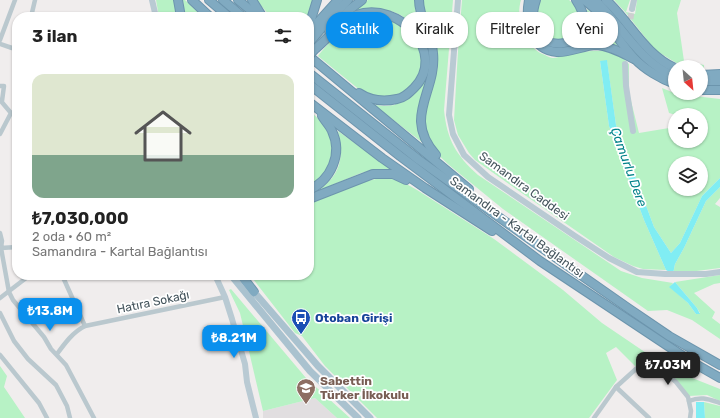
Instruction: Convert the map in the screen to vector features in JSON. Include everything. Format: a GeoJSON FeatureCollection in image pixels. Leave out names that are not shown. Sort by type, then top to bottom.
{"type":"FeatureCollection","features":[{"type":"Feature","properties":{"kind":"highway"},"geometry":{"type":"LineString","coordinates":[[178,0],[180,12]]}},
{"type":"Feature","properties":{"kind":"highway"},"geometry":{"type":"LineString","coordinates":[[192,0],[205,12]]}},
{"type":"Feature","properties":{"kind":"highway"},"geometry":{"type":"LineString","coordinates":[[209,0],[223,12]]}},
{"type":"Feature","properties":{"kind":"highway"},"geometry":{"type":"LineString","coordinates":[[223,0],[237,12]]}},
{"type":"Feature","properties":{"kind":"highway"},"geometry":{"type":"LineString","coordinates":[[238,0],[253,12]]}},
{"type":"Feature","properties":{"kind":"highway"},"geometry":{"type":"LineString","coordinates":[[252,0],[259,12]]}},
{"type":"Feature","properties":{"kind":"highway"},"geometry":{"type":"LineString","coordinates":[[313,12],[317,0]]}},
{"type":"Feature","properties":{"kind":"highway"},"geometry":{"type":"LineString","coordinates":[[314,26],[338,0]]}},
{"type":"Feature","properties":{"kind":"highway"},"geometry":{"type":"LineString","coordinates":[[314,37],[326,22],[348,0]]}},
{"type":"Feature","properties":{"kind":"highway"},"geometry":{"type":"LineString","coordinates":[[314,50],[331,27],[362,0]]}},
{"type":"Feature","properties":{"kind":"highway"},"geometry":{"type":"LineString","coordinates":[[419,0],[422,17],[429,35],[433,52],[433,69],[423,101],[420,118],[423,135],[430,149],[459,181]]}},
{"type":"Feature","properties":{"kind":"highway"},"geometry":{"type":"LineString","coordinates":[[529,0],[527,13],[528,25],[533,36],[539,44],[546,49],[558,52],[597,45],[610,47],[634,59],[651,72],[668,80]]}},
{"type":"Feature","properties":{"kind":"highway"},"geometry":{"type":"LineString","coordinates":[[536,0],[533,15],[534,24],[538,33],[544,40],[552,44],[563,44],[580,35],[583,26],[584,19],[582,8],[576,0]]}},
{"type":"Feature","properties":{"kind":"highway"},"geometry":{"type":"LineString","coordinates":[[584,0],[603,17],[634,59]]}},
{"type":"Feature","properties":{"kind":"highway"},"geometry":{"type":"LineString","coordinates":[[595,0],[609,14],[640,51],[655,64],[668,72]]}},
{"type":"Feature","properties":{"kind":"highway"},"geometry":{"type":"LineString","coordinates":[[606,0],[652,52],[668,65]]}},
{"type":"Feature","properties":{"kind":"highway"},"geometry":{"type":"LineString","coordinates":[[314,51],[346,21],[356,15],[367,12],[389,13],[400,18],[414,31],[421,42],[425,63],[421,80],[407,95],[401,98],[390,101],[376,101],[363,96],[336,79]]}},
{"type":"Feature","properties":{"kind":"highway"},"geometry":{"type":"LineString","coordinates":[[314,57],[336,79],[535,243]]}},
{"type":"Feature","properties":{"kind":"highway"},"geometry":{"type":"LineString","coordinates":[[708,75],[720,74]]}},
{"type":"Feature","properties":{"kind":"highway","name":"Samandıra - Kartal Bağlantısı"},"geometry":{"type":"LineString","coordinates":[[314,77],[419,160],[535,243],[669,336],[720,365]]}},
{"type":"Feature","properties":{"kind":"highway"},"geometry":{"type":"LineString","coordinates":[[708,81],[720,81]]}},
{"type":"Feature","properties":{"kind":"highway","name":"Samandıra - Kartal Bağlantısı"},"geometry":{"type":"LineString","coordinates":[[314,88],[400,156],[540,261],[692,362],[720,378]]}},
{"type":"Feature","properties":{"kind":"highway"},"geometry":{"type":"LineString","coordinates":[[708,90],[720,90]]}},
{"type":"Feature","properties":{"kind":"highway"},"geometry":{"type":"LineString","coordinates":[[314,106],[382,158],[425,188],[540,261]]}},
{"type":"Feature","properties":{"kind":"highway"},"geometry":{"type":"LineString","coordinates":[[314,108],[327,123],[332,132],[336,146],[336,155],[332,169],[326,178],[314,187]]}},
{"type":"Feature","properties":{"kind":"highway"},"geometry":{"type":"LineString","coordinates":[[314,197],[366,177],[385,173],[392,174],[425,188]]}},
{"type":"Feature","properties":{"kind":"highway"},"geometry":{"type":"LineString","coordinates":[[245,280],[254,292]]}},
{"type":"Feature","properties":{"kind":"highway"},"geometry":{"type":"LineString","coordinates":[[249,280],[254,292]]}},
{"type":"Feature","properties":{"kind":"main road"},"geometry":{"type":"LineString","coordinates":[[235,280],[310,371],[358,418]]}},
{"type":"Feature","properties":{"kind":"main road"},"geometry":{"type":"LineString","coordinates":[[254,292],[318,366],[370,418]]}},
{"type":"Feature","properties":{"kind":"street"},"geometry":{"type":"LineString","coordinates":[[0,40],[15,0]]}},
{"type":"Feature","properties":{"kind":"street"},"geometry":{"type":"LineString","coordinates":[[32,12],[35,0]]}},
{"type":"Feature","properties":{"kind":"street"},"geometry":{"type":"LineString","coordinates":[[152,0],[155,12]]}},
{"type":"Feature","properties":{"kind":"street","name":"Samandıra Caddesi"},"geometry":{"type":"LineString","coordinates":[[458,0],[449,115],[453,134],[464,155],[488,177],[575,236],[609,258],[637,272],[665,274],[706,274],[720,272]]}},
{"type":"Feature","properties":{"kind":"street"},"geometry":{"type":"LineString","coordinates":[[632,9],[634,0]]}},
{"type":"Feature","properties":{"kind":"street"},"geometry":{"type":"LineString","coordinates":[[0,44],[12,48]]}},
{"type":"Feature","properties":{"kind":"street"},"geometry":{"type":"LineString","coordinates":[[625,64],[626,86],[633,131]]}},
{"type":"Feature","properties":{"kind":"street"},"geometry":{"type":"LineString","coordinates":[[0,86],[4,86],[1,100],[11,113],[0,134]]}},
{"type":"Feature","properties":{"kind":"street"},"geometry":{"type":"LineString","coordinates":[[0,233],[2,241],[1,248],[9,292],[51,349],[57,354],[70,371],[94,418]]}},
{"type":"Feature","properties":{"kind":"street"},"geometry":{"type":"LineString","coordinates":[[1,248],[12,247]]}},
{"type":"Feature","properties":{"kind":"street"},"geometry":{"type":"LineString","coordinates":[[0,298],[24,280]]}},
{"type":"Feature","properties":{"kind":"street"},"geometry":{"type":"LineString","coordinates":[[57,354],[69,338],[80,328],[85,326],[64,280]]}},
{"type":"Feature","properties":{"kind":"street"},"geometry":{"type":"LineString","coordinates":[[217,280],[225,297],[245,364],[247,382],[256,418]]}},
{"type":"Feature","properties":{"kind":"street","name":"Hatıra Sokağı"},"geometry":{"type":"LineString","coordinates":[[85,326],[225,297]]}},
{"type":"Feature","properties":{"kind":"street"},"geometry":{"type":"LineString","coordinates":[[0,313],[14,341],[28,359],[56,385],[67,406],[70,418]]}},
{"type":"Feature","properties":{"kind":"street"},"geometry":{"type":"LineString","coordinates":[[0,355],[39,403],[47,418]]}},
{"type":"Feature","properties":{"kind":"street"},"geometry":{"type":"LineString","coordinates":[[594,418],[616,387],[636,368],[659,368],[676,382],[688,397],[691,411],[690,418]]}},
{"type":"Feature","properties":{"kind":"street"},"geometry":{"type":"LineString","coordinates":[[616,387],[649,418]]}},
{"type":"Feature","properties":{"kind":"street"},"geometry":{"type":"LineString","coordinates":[[689,400],[704,397],[720,403]]}},
{"type":"Feature","properties":{"kind":"shaded area","name":"Sabettin Türker İlkokulu"},"geometry":{"type":"Polygon","coordinates":[[[315,398],[337,418],[263,418],[263,411],[315,398]]]}},
{"type":"Feature","properties":{"kind":"green space"},"geometry":{"type":"Polygon","coordinates":[[[156,0],[174,0],[178,10],[178,12],[158,12],[156,0]]]}},
{"type":"Feature","properties":{"kind":"green space"},"geometry":{"type":"Polygon","coordinates":[[[183,0],[185,0],[198,12],[184,12],[183,0]]]}},
{"type":"Feature","properties":{"kind":"green space"},"geometry":{"type":"Polygon","coordinates":[[[256,0],[314,0],[310,12],[267,12],[256,0]]]}},
{"type":"Feature","properties":{"kind":"green space"},"geometry":{"type":"Polygon","coordinates":[[[368,0],[415,0],[416,12],[401,12],[401,15],[379,9],[359,12],[354,11],[368,0]]]}},
{"type":"Feature","properties":{"kind":"green space"},"geometry":{"type":"Polygon","coordinates":[[[423,0],[453,0],[452,12],[425,12],[423,0]]]}},
{"type":"Feature","properties":{"kind":"green space"},"geometry":{"type":"Polygon","coordinates":[[[462,0],[521,0],[519,12],[476,12],[476,48],[534,48],[553,58],[578,52],[597,51],[608,51],[619,55],[629,64],[629,93],[639,133],[668,128],[668,148],[708,148],[708,108],[668,108],[668,109],[662,88],[668,90],[668,100],[708,100],[708,98],[720,99],[720,178],[708,190],[708,156],[668,156],[668,196],[702,196],[680,243],[671,253],[654,227],[616,125],[607,61],[600,61],[609,126],[644,220],[666,270],[643,269],[614,257],[475,160],[458,135],[454,120],[458,48],[468,48],[468,12],[461,12],[462,0]]]}},
{"type":"Feature","properties":{"kind":"green space"},"geometry":{"type":"Polygon","coordinates":[[[538,0],[569,0],[575,5],[578,12],[562,12],[562,39],[557,40],[554,39],[554,12],[537,12],[538,0]]]}},
{"type":"Feature","properties":{"kind":"green space"},"geometry":{"type":"Polygon","coordinates":[[[614,0],[630,0],[626,12],[635,14],[637,0],[681,0],[677,13],[684,60],[671,60],[655,50],[614,0]]]}},
{"type":"Feature","properties":{"kind":"green space"},"geometry":{"type":"Polygon","coordinates":[[[393,20],[399,21],[401,23],[401,48],[419,48],[422,60],[421,69],[417,79],[402,94],[378,98],[361,91],[318,56],[326,47],[326,48],[393,48],[393,20]]]}},
{"type":"Feature","properties":{"kind":"green space"},"geometry":{"type":"Polygon","coordinates":[[[425,48],[429,48],[430,68],[417,115],[418,128],[423,143],[374,105],[395,105],[395,103],[413,92],[424,80],[426,60],[425,48]]]}},
{"type":"Feature","properties":{"kind":"green space"},"geometry":{"type":"Polygon","coordinates":[[[436,48],[449,48],[444,110],[445,121],[450,138],[458,154],[470,168],[478,175],[621,271],[642,278],[673,283],[670,287],[688,303],[696,314],[700,313],[697,308],[675,282],[720,275],[720,283],[714,284],[694,293],[715,312],[712,318],[720,324],[720,339],[692,320],[667,310],[648,311],[503,209],[433,150],[424,122],[426,107],[438,67],[436,48]]]}},
{"type":"Feature","properties":{"kind":"green space"},"geometry":{"type":"Polygon","coordinates":[[[314,114],[321,122],[330,137],[333,153],[327,170],[319,180],[314,183],[314,114]]]}},
{"type":"Feature","properties":{"kind":"green space"},"geometry":{"type":"Polygon","coordinates":[[[338,131],[392,170],[377,169],[361,173],[318,191],[332,178],[339,165],[341,150],[338,131]]]}},
{"type":"Feature","properties":{"kind":"green space"},"geometry":{"type":"Polygon","coordinates":[[[385,177],[403,182],[417,190],[494,239],[563,290],[602,323],[661,363],[677,372],[720,389],[720,401],[707,395],[689,396],[659,366],[635,366],[616,347],[606,353],[617,380],[589,418],[377,418],[325,366],[302,336],[295,333],[254,280],[314,280],[314,201],[358,183],[385,177]]]}},
{"type":"Feature","properties":{"kind":"green space"},"geometry":{"type":"Polygon","coordinates":[[[720,187],[720,198],[715,204],[720,207],[720,268],[673,274],[675,264],[706,201],[720,187]]]}},
{"type":"Feature","properties":{"kind":"green space"},"geometry":{"type":"Polygon","coordinates":[[[231,289],[306,378],[350,418],[337,418],[315,398],[263,411],[240,313],[229,290],[231,289]]]}},
{"type":"Feature","properties":{"kind":"green space"},"geometry":{"type":"Polygon","coordinates":[[[0,366],[7,376],[4,387],[25,418],[0,418],[0,366]]]}},
{"type":"Feature","properties":{"kind":"green space"},"geometry":{"type":"Polygon","coordinates":[[[704,402],[720,406],[720,418],[705,418],[704,402]]]}},
{"type":"Feature","properties":{"kind":"water","name":"Çamurlu Dere"},"geometry":{"type":"Polygon","coordinates":[[[607,60],[616,125],[654,227],[671,253],[680,243],[702,196],[708,196],[708,190],[720,178],[720,187],[706,201],[675,264],[673,274],[666,270],[644,220],[609,126],[600,61],[607,60]]]}},
{"type":"Feature","properties":{"kind":"water"},"geometry":{"type":"Polygon","coordinates":[[[675,282],[697,308],[700,314],[696,314],[688,303],[669,287],[675,282]]]}},
{"type":"Feature","properties":{"kind":"water"},"geometry":{"type":"Polygon","coordinates":[[[696,402],[704,402],[705,418],[696,418],[696,402]]]}},
{"type":"Feature","properties":{"kind":"tunnel"},"geometry":{"type":"LineString","coordinates":[[629,28],[632,9]]}},
{"type":"Feature","properties":{"kind":"place","name":"Otoban Girişi"},"geometry":{"type":"Point","coordinates":[301,335]}},
{"type":"Feature","properties":{"kind":"place","name":"Sabettin Türker İlkokulu"},"geometry":{"type":"Point","coordinates":[306,405]}}]}
